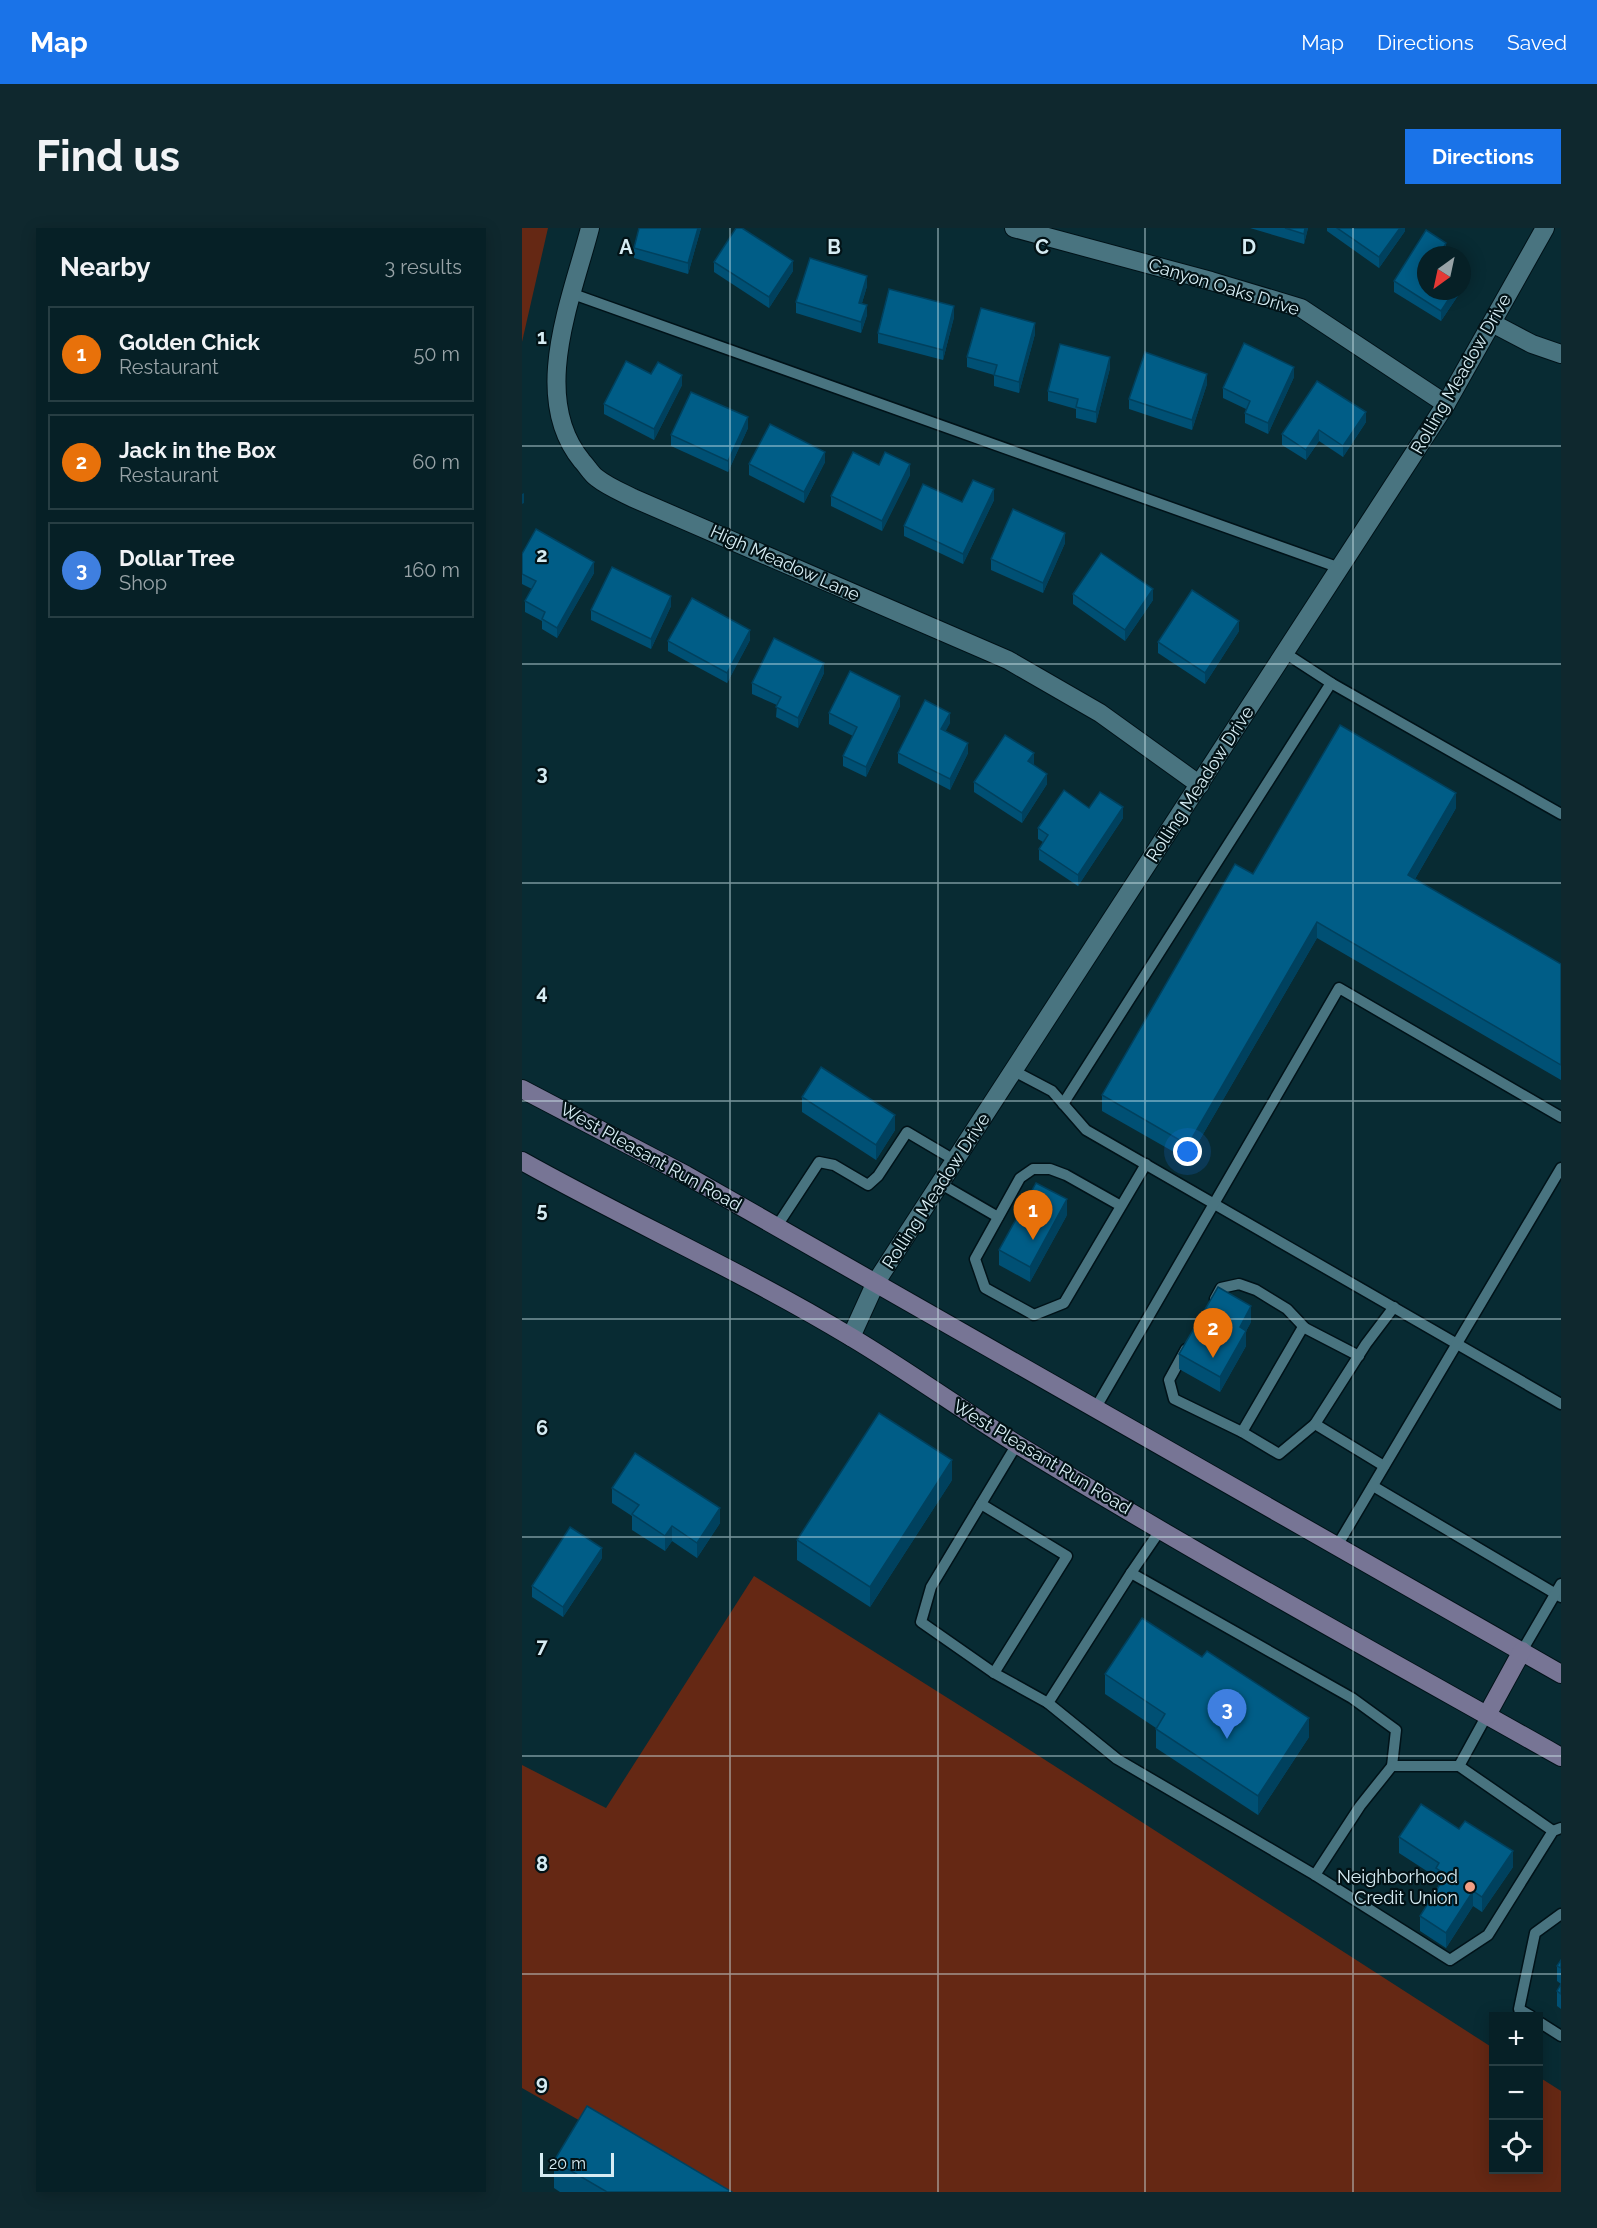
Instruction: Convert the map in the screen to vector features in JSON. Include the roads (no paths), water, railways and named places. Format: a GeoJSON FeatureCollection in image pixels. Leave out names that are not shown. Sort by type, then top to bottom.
{"type":"FeatureCollection","features":[{"type":"Feature","properties":{"kind":"main road","name":"West Pleasant Run Road"},"geometry":{"type":"LineString","coordinates":[[522,1089],[657,1159],[777,1226],[1561,1674]]}},
{"type":"Feature","properties":{"kind":"main road","name":"West Pleasant Run Road"},"geometry":{"type":"LineString","coordinates":[[522,1161],[851,1337],[1017,1444],[1161,1529],[1561,1757]]}},
{"type":"Feature","properties":{"kind":"main road"},"geometry":{"type":"LineString","coordinates":[[1486,1715],[1522,1650]]}},
{"type":"Feature","properties":{"kind":"street","name":"High Meadow Lane"},"geometry":{"type":"LineString","coordinates":[[590,228],[560,342],[555,395],[574,452],[596,478],[633,498],[1008,660],[1100,713],[1200,784]]}},
{"type":"Feature","properties":{"kind":"street","name":"Canyon Oaks Drive"},"geometry":{"type":"LineString","coordinates":[[1014,228],[1211,281],[1301,308],[1446,404]]}},
{"type":"Feature","properties":{"kind":"street","name":"Rolling Meadow Drive"},"geometry":{"type":"LineString","coordinates":[[851,1337],[876,1282],[1446,404],[1545,228]]}},
{"type":"Feature","properties":{"kind":"street"},"geometry":{"type":"LineString","coordinates":[[1492,322],[1532,344],[1561,354]]}},
{"type":"Feature","properties":{"kind":"lane"},"geometry":{"type":"LineString","coordinates":[[573,294],[1340,568]]}},
{"type":"Feature","properties":{"kind":"lane"},"geometry":{"type":"LineString","coordinates":[[1285,653],[1331,683],[1561,814]]}},
{"type":"Feature","properties":{"kind":"lane"},"geometry":{"type":"LineString","coordinates":[[1063,1104],[1331,683]]}},
{"type":"Feature","properties":{"kind":"lane"},"geometry":{"type":"LineString","coordinates":[[1095,1409],[1339,988],[1561,1117]]}},
{"type":"Feature","properties":{"kind":"lane"},"geometry":{"type":"LineString","coordinates":[[1014,1071],[1052,1091],[1086,1130],[1561,1404]]}},
{"type":"Feature","properties":{"kind":"lane"},"geometry":{"type":"LineString","coordinates":[[777,1226],[819,1162],[834,1165],[868,1185],[878,1176],[907,1132],[956,1161]]}},
{"type":"Feature","properties":{"kind":"lane"},"geometry":{"type":"LineString","coordinates":[[1121,1206],[1066,1175],[1050,1169],[1033,1169],[1020,1178],[975,1259],[985,1288],[1034,1315],[1064,1303],[1146,1164]]}},
{"type":"Feature","properties":{"kind":"lane"},"geometry":{"type":"LineString","coordinates":[[1337,1546],[1561,1168]]}},
{"type":"Feature","properties":{"kind":"lane"},"geometry":{"type":"LineString","coordinates":[[940,1184],[998,1217]]}},
{"type":"Feature","properties":{"kind":"lane"},"geometry":{"type":"LineString","coordinates":[[1209,1309],[1221,1288],[1239,1284],[1256,1290],[1287,1309],[1304,1327],[1359,1356]]}},
{"type":"Feature","properties":{"kind":"lane"},"geometry":{"type":"LineString","coordinates":[[1192,1339],[1169,1380],[1174,1399],[1242,1432],[1279,1454],[1315,1424],[1394,1307]]}},
{"type":"Feature","properties":{"kind":"lane"},"geometry":{"type":"LineString","coordinates":[[1242,1432],[1304,1327]]}},
{"type":"Feature","properties":{"kind":"lane"},"geometry":{"type":"LineString","coordinates":[[1315,1424],[1384,1466]]}},
{"type":"Feature","properties":{"kind":"lane"},"geometry":{"type":"LineString","coordinates":[[1017,1444],[931,1587],[921,1622],[994,1673],[1048,1703],[1117,1759],[1315,1875],[1450,1960],[1488,1935],[1557,1830],[1459,1766],[1392,1766]]}},
{"type":"Feature","properties":{"kind":"lane"},"geometry":{"type":"LineString","coordinates":[[1373,1486],[1559,1591],[1522,1650]]}},
{"type":"Feature","properties":{"kind":"lane"},"geometry":{"type":"LineString","coordinates":[[981,1504],[1067,1556],[994,1673]]}},
{"type":"Feature","properties":{"kind":"lane"},"geometry":{"type":"LineString","coordinates":[[1048,1703],[1161,1529]]}},
{"type":"Feature","properties":{"kind":"lane"},"geometry":{"type":"LineString","coordinates":[[1131,1573],[1352,1698],[1396,1731],[1392,1766],[1360,1806],[1315,1875]]}},
{"type":"Feature","properties":{"kind":"lane"},"geometry":{"type":"LineString","coordinates":[[1459,1766],[1486,1715]]}},
{"type":"Feature","properties":{"kind":"lane"},"geometry":{"type":"LineString","coordinates":[[1524,2012],[1519,2009],[1535,1933],[1561,1914]]}},
{"type":"Feature","properties":{"kind":"lane"},"geometry":{"type":"LineString","coordinates":[[1543,2025],[1561,2036]]}},
{"type":"Feature","properties":{"kind":"place","name":"Golden Chick"},"geometry":{"type":"Point","coordinates":[1033,1240]}},
{"type":"Feature","properties":{"kind":"place","name":"Jack in the Box"},"geometry":{"type":"Point","coordinates":[1213,1358]}},
{"type":"Feature","properties":{"kind":"place","name":"Dollar Tree"},"geometry":{"type":"Point","coordinates":[1227,1739]}},
{"type":"Feature","properties":{"kind":"place","name":"Neighborhood Credit Union"},"geometry":{"type":"Point","coordinates":[1470,1887]}}]}
